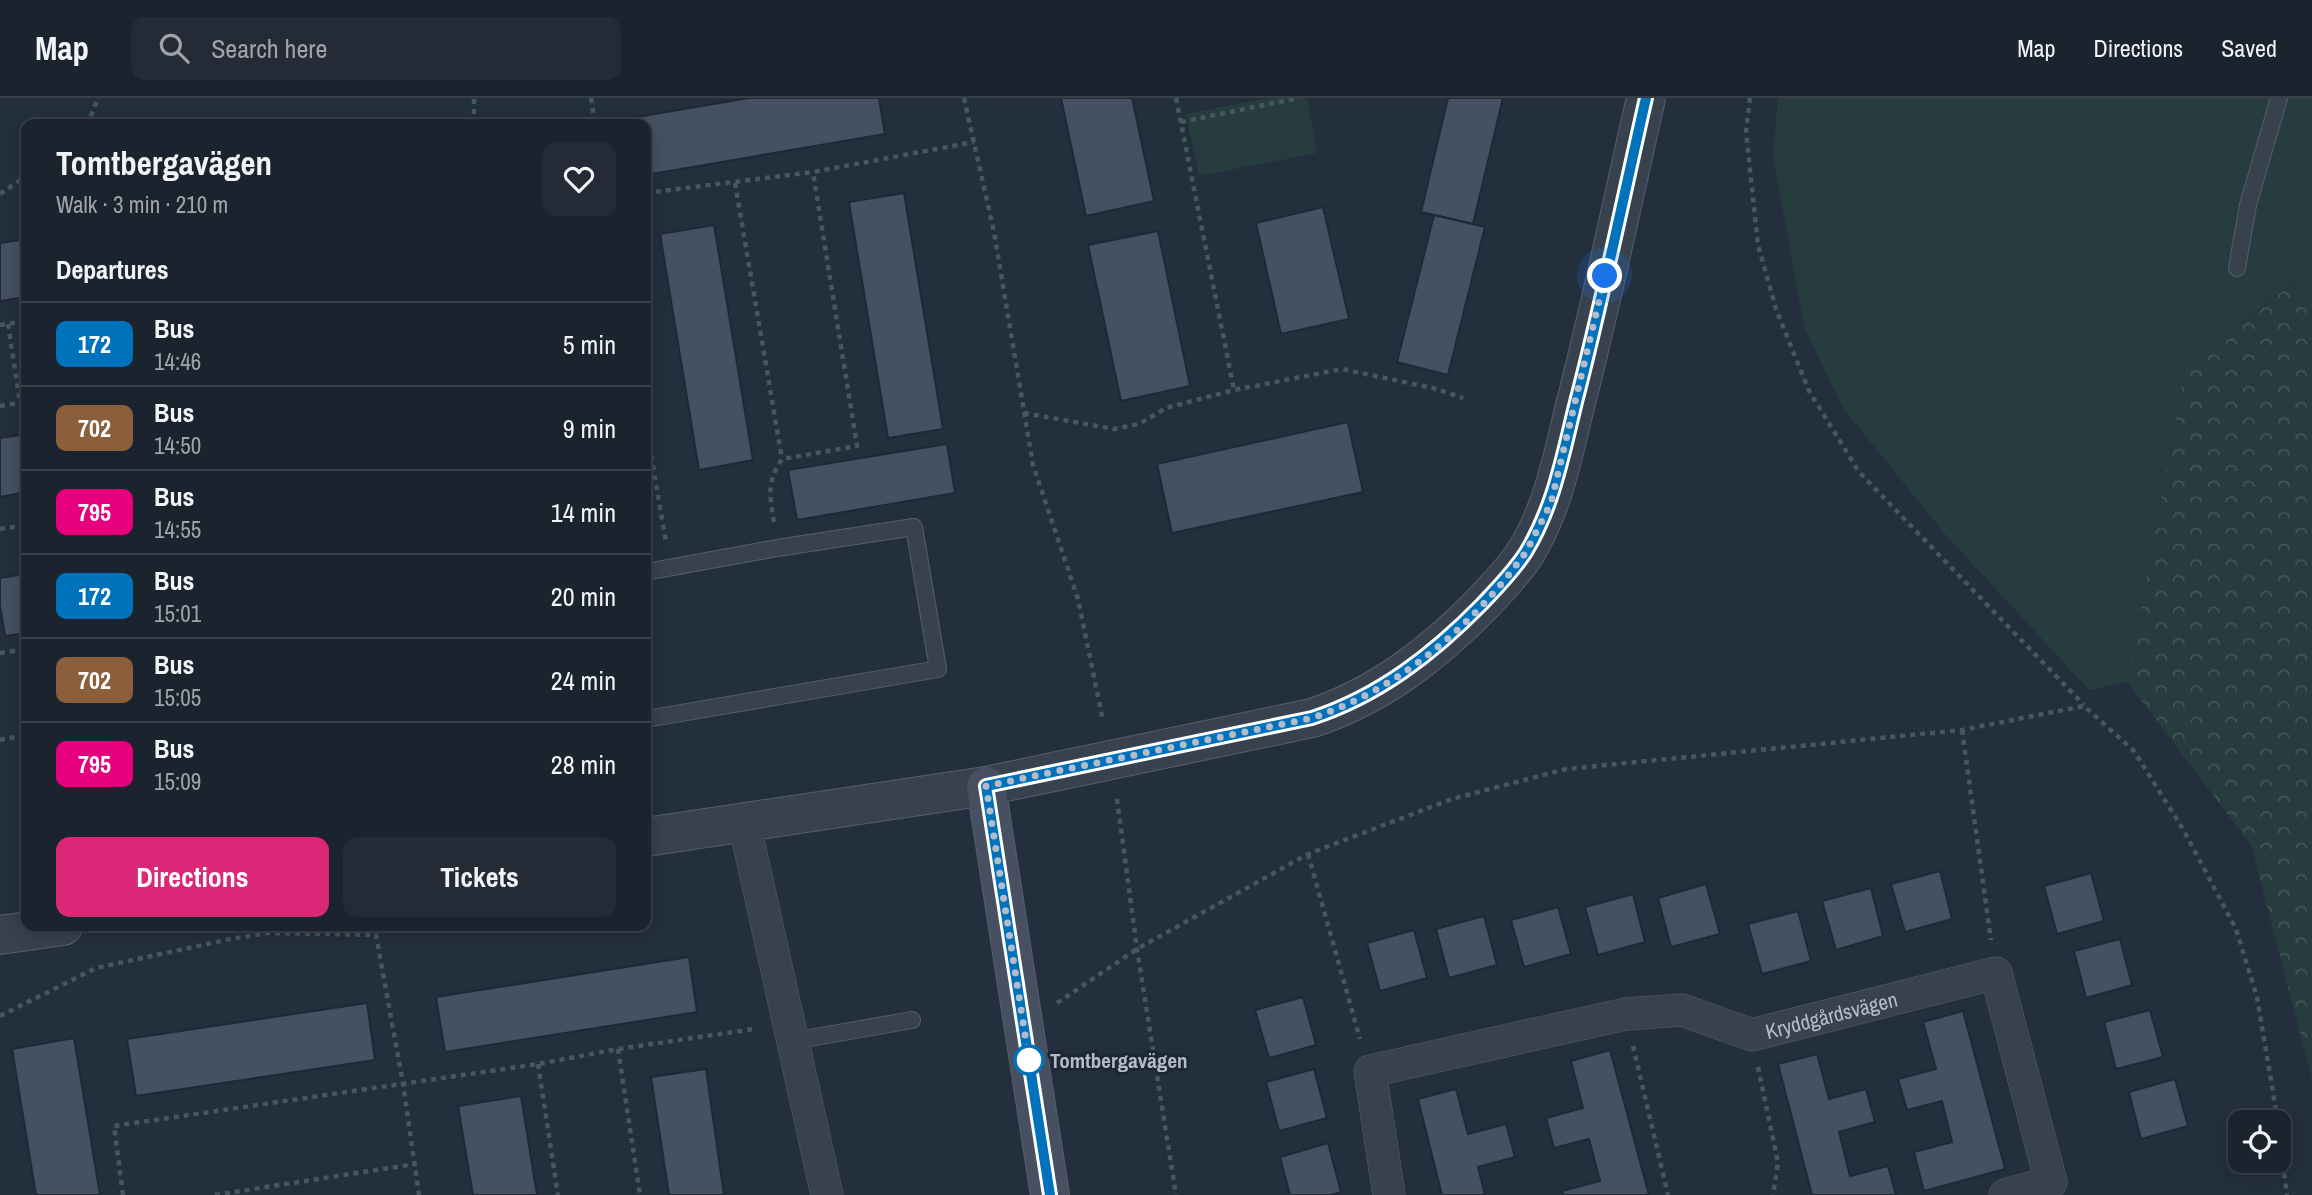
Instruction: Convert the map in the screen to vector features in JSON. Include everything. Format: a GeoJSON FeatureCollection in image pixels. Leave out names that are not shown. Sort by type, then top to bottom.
{"type":"FeatureCollection","features":[{"type":"Feature","properties":{"kind":"main road"},"geometry":{"type":"LineString","coordinates":[[986,786],[1050,1195]]}},
{"type":"Feature","properties":{"kind":"street"},"geometry":{"type":"LineString","coordinates":[[651,836],[986,786],[1312,718],[1339,709],[1408,670],[1451,636],[1488,598],[1526,552],[1551,503],[1583,377],[1646,98]]}},
{"type":"Feature","properties":{"kind":"street"},"geometry":{"type":"LineString","coordinates":[[744,822],[780,1034],[827,1195]]}},
{"type":"Feature","properties":{"kind":"street"},"geometry":{"type":"LineString","coordinates":[[0,935],[28,931]]}},
{"type":"Feature","properties":{"kind":"street"},"geometry":{"type":"LineString","coordinates":[[1996,972],[2051,1182],[2005,1195]]}},
{"type":"Feature","properties":{"kind":"street","name":"Kryddgårdsvägen"},"geometry":{"type":"LineString","coordinates":[[1370,1071],[1626,1014],[1682,1010],[1752,1035],[1996,972]]}},
{"type":"Feature","properties":{"kind":"street"},"geometry":{"type":"LineString","coordinates":[[1370,1071],[1389,1195]]}},
{"type":"Feature","properties":{"kind":"lane"},"geometry":{"type":"LineString","coordinates":[[2237,268],[2248,205],[2279,98]]}},
{"type":"Feature","properties":{"kind":"lane"},"geometry":{"type":"LineString","coordinates":[[651,571],[914,527],[938,670],[651,718]]}},
{"type":"Feature","properties":{"kind":"lane"},"geometry":{"type":"LineString","coordinates":[[780,1034],[912,1020]]}},
{"type":"Feature","properties":{"kind":"path"},"geometry":{"type":"LineString","coordinates":[[89,119],[98,98]]}},
{"type":"Feature","properties":{"kind":"path"},"geometry":{"type":"LineString","coordinates":[[474,98],[474,119]]}},
{"type":"Feature","properties":{"kind":"path"},"geometry":{"type":"LineString","coordinates":[[591,98],[594,119]]}},
{"type":"Feature","properties":{"kind":"path"},"geometry":{"type":"LineString","coordinates":[[964,98],[994,232],[1033,465],[1078,599],[1103,721]]}},
{"type":"Feature","properties":{"kind":"path"},"geometry":{"type":"LineString","coordinates":[[1176,98],[1234,390]]}},
{"type":"Feature","properties":{"kind":"path"},"geometry":{"type":"LineString","coordinates":[[1181,122],[1299,98]]}},
{"type":"Feature","properties":{"kind":"path"},"geometry":{"type":"LineString","coordinates":[[1750,98],[1746,132],[1758,245],[1776,309],[1809,391],[1859,472],[2084,706],[2134,751],[2189,841],[2236,929],[2257,997],[2276,1110]]}},
{"type":"Feature","properties":{"kind":"path"},"geometry":{"type":"LineString","coordinates":[[651,193],[813,172],[974,142]]}},
{"type":"Feature","properties":{"kind":"path"},"geometry":{"type":"LineString","coordinates":[[782,459],[857,446],[813,172]]}},
{"type":"Feature","properties":{"kind":"path"},"geometry":{"type":"LineString","coordinates":[[0,194],[21,179]]}},
{"type":"Feature","properties":{"kind":"path"},"geometry":{"type":"LineString","coordinates":[[735,183],[782,459],[772,474],[769,495],[777,548]]}},
{"type":"Feature","properties":{"kind":"path"},"geometry":{"type":"LineString","coordinates":[[0,325],[21,322]]}},
{"type":"Feature","properties":{"kind":"path"},"geometry":{"type":"LineString","coordinates":[[8,324],[21,392]]}},
{"type":"Feature","properties":{"kind":"path"},"geometry":{"type":"LineString","coordinates":[[1024,413],[1114,429],[1139,424],[1166,408],[1234,390],[1342,369],[1437,389],[1463,398]]}},
{"type":"Feature","properties":{"kind":"path"},"geometry":{"type":"LineString","coordinates":[[0,406],[21,402]]}},
{"type":"Feature","properties":{"kind":"path"},"geometry":{"type":"LineString","coordinates":[[651,454],[671,567]]}},
{"type":"Feature","properties":{"kind":"path"},"geometry":{"type":"LineString","coordinates":[[0,530],[21,526]]}},
{"type":"Feature","properties":{"kind":"path"},"geometry":{"type":"LineString","coordinates":[[0,653],[21,650]]}},
{"type":"Feature","properties":{"kind":"path"},"geometry":{"type":"LineString","coordinates":[[1024,1025],[1137,949],[1308,854],[1452,799],[1566,769],[1962,730],[2084,706]]}},
{"type":"Feature","properties":{"kind":"path"},"geometry":{"type":"LineString","coordinates":[[1962,730],[1996,972]]}},
{"type":"Feature","properties":{"kind":"path"},"geometry":{"type":"LineString","coordinates":[[0,740],[21,736]]}},
{"type":"Feature","properties":{"kind":"path"},"geometry":{"type":"LineString","coordinates":[[1117,799],[1137,949],[1176,1195]]}},
{"type":"Feature","properties":{"kind":"path"},"geometry":{"type":"LineString","coordinates":[[1308,854],[1370,1071]]}},
{"type":"Feature","properties":{"kind":"path"},"geometry":{"type":"LineString","coordinates":[[0,1016],[96,968],[174,951],[268,933],[376,935],[403,1084],[419,1195]]}},
{"type":"Feature","properties":{"kind":"path"},"geometry":{"type":"LineString","coordinates":[[1626,1014],[1668,1195]]}},
{"type":"Feature","properties":{"kind":"path"},"geometry":{"type":"LineString","coordinates":[[123,1195],[114,1126],[538,1064],[618,1049],[780,1034]]}},
{"type":"Feature","properties":{"kind":"path"},"geometry":{"type":"LineString","coordinates":[[1752,1035],[1778,1163],[1773,1195]]}},
{"type":"Feature","properties":{"kind":"path"},"geometry":{"type":"LineString","coordinates":[[618,1049],[640,1195]]}},
{"type":"Feature","properties":{"kind":"path"},"geometry":{"type":"LineString","coordinates":[[538,1064],[558,1195]]}},
{"type":"Feature","properties":{"kind":"path"},"geometry":{"type":"LineString","coordinates":[[215,1195],[415,1164]]}},
{"type":"Feature","properties":{"kind":"path"},"geometry":{"type":"LineString","coordinates":[[2284,1173],[2287,1195]]}},
{"type":"Feature","properties":{"kind":"green space"},"geometry":{"type":"Polygon","coordinates":[[[1268,98],[1307,98],[1317,153],[1199,176],[1186,114],[1268,98]]]}},
{"type":"Feature","properties":{"kind":"green space"},"geometry":{"type":"Polygon","coordinates":[[[1778,98],[2312,98],[2312,281],[2291,284],[2185,368],[2127,682],[2089,690],[1944,533],[1842,407],[1804,326],[1773,155],[1778,98]]]}},
{"type":"Feature","properties":{"kind":"green space"},"geometry":{"type":"Polygon","coordinates":[[[2312,281],[2312,1079],[2251,845],[2127,682],[2185,368],[2292,284],[2312,281]]]}},
{"type":"Feature","properties":{"kind":"building"},"geometry":{"type":"Polygon","coordinates":[[[749,98],[879,98],[885,134],[651,174],[651,119],[637,117],[749,98]]]}},
{"type":"Feature","properties":{"kind":"building"},"geometry":{"type":"Polygon","coordinates":[[[1061,98],[1132,98],[1154,201],[1086,216],[1061,98]]]}},
{"type":"Feature","properties":{"kind":"building"},"geometry":{"type":"Polygon","coordinates":[[[1448,98],[1503,98],[1473,224],[1421,212],[1448,98]]]}},
{"type":"Feature","properties":{"kind":"building"},"geometry":{"type":"Polygon","coordinates":[[[904,193],[943,429],[888,438],[849,202],[904,193]]]}},
{"type":"Feature","properties":{"kind":"building"},"geometry":{"type":"Polygon","coordinates":[[[1323,207],[1349,319],[1281,334],[1256,223],[1323,207]]]}},
{"type":"Feature","properties":{"kind":"building"},"geometry":{"type":"Polygon","coordinates":[[[1434,215],[1485,227],[1448,375],[1397,362],[1434,215]]]}},
{"type":"Feature","properties":{"kind":"building"},"geometry":{"type":"Polygon","coordinates":[[[714,225],[753,460],[699,470],[660,234],[714,225]]]}},
{"type":"Feature","properties":{"kind":"building"},"geometry":{"type":"Polygon","coordinates":[[[1158,231],[1190,386],[1121,401],[1088,245],[1158,231]]]}},
{"type":"Feature","properties":{"kind":"building"},"geometry":{"type":"Polygon","coordinates":[[[21,240],[21,298],[0,301],[0,243],[21,240]]]}},
{"type":"Feature","properties":{"kind":"building"},"geometry":{"type":"Polygon","coordinates":[[[1348,422],[1363,492],[1172,533],[1157,464],[1348,422]]]}},
{"type":"Feature","properties":{"kind":"building"},"geometry":{"type":"Polygon","coordinates":[[[21,435],[21,493],[0,497],[0,438],[21,435]]]}},
{"type":"Feature","properties":{"kind":"building"},"geometry":{"type":"Polygon","coordinates":[[[947,444],[955,493],[797,520],[788,470],[947,444]]]}},
{"type":"Feature","properties":{"kind":"building"},"geometry":{"type":"Polygon","coordinates":[[[21,575],[21,634],[5,636],[0,605],[0,578],[21,575]]]}},
{"type":"Feature","properties":{"kind":"building"},"geometry":{"type":"Polygon","coordinates":[[[1940,871],[1952,919],[1905,932],[1891,884],[1940,871]]]}},
{"type":"Feature","properties":{"kind":"building"},"geometry":{"type":"Polygon","coordinates":[[[2091,873],[2104,921],[2057,934],[2044,886],[2091,873]]]}},
{"type":"Feature","properties":{"kind":"building"},"geometry":{"type":"Polygon","coordinates":[[[1706,884],[1720,934],[1671,947],[1658,898],[1706,884]]]}},
{"type":"Feature","properties":{"kind":"building"},"geometry":{"type":"Polygon","coordinates":[[[1871,888],[1883,936],[1836,950],[1822,901],[1871,888]]]}},
{"type":"Feature","properties":{"kind":"building"},"geometry":{"type":"Polygon","coordinates":[[[1633,894],[1645,942],[1598,955],[1585,907],[1633,894]]]}},
{"type":"Feature","properties":{"kind":"building"},"geometry":{"type":"Polygon","coordinates":[[[1558,907],[1571,954],[1524,967],[1511,920],[1558,907]]]}},
{"type":"Feature","properties":{"kind":"building"},"geometry":{"type":"Polygon","coordinates":[[[1798,911],[1811,961],[1762,974],[1748,924],[1798,911]]]}},
{"type":"Feature","properties":{"kind":"building"},"geometry":{"type":"Polygon","coordinates":[[[1484,916],[1497,965],[1449,978],[1436,929],[1484,916]]]}},
{"type":"Feature","properties":{"kind":"building"},"geometry":{"type":"Polygon","coordinates":[[[1414,930],[1427,978],[1380,991],[1367,943],[1414,930]]]}},
{"type":"Feature","properties":{"kind":"building"},"geometry":{"type":"Polygon","coordinates":[[[2120,939],[2132,985],[2086,998],[2074,951],[2120,939]]]}},
{"type":"Feature","properties":{"kind":"building"},"geometry":{"type":"Polygon","coordinates":[[[689,957],[697,1012],[445,1052],[436,997],[689,957]]]}},
{"type":"Feature","properties":{"kind":"building"},"geometry":{"type":"Polygon","coordinates":[[[1303,997],[1316,1045],[1269,1058],[1255,1010],[1303,997]]]}},
{"type":"Feature","properties":{"kind":"building"},"geometry":{"type":"Polygon","coordinates":[[[367,1003],[375,1060],[136,1096],[127,1039],[367,1003]]]}},
{"type":"Feature","properties":{"kind":"building"},"geometry":{"type":"Polygon","coordinates":[[[2150,1010],[2163,1057],[2116,1069],[2104,1022],[2150,1010]]]}},
{"type":"Feature","properties":{"kind":"building"},"geometry":{"type":"Polygon","coordinates":[[[1963,1011],[2005,1169],[1924,1191],[1914,1152],[1952,1142],[1942,1101],[1907,1110],[1898,1079],[1936,1069],[1923,1022],[1963,1011]]]}},
{"type":"Feature","properties":{"kind":"building"},"geometry":{"type":"Polygon","coordinates":[[[74,1038],[100,1195],[36,1195],[12,1049],[74,1038]]]}},
{"type":"Feature","properties":{"kind":"building"},"geometry":{"type":"Polygon","coordinates":[[[1610,1050],[1649,1195],[1563,1195],[1562,1191],[1600,1181],[1589,1139],[1554,1148],[1546,1118],[1583,1108],[1571,1061],[1610,1050]]]}},
{"type":"Feature","properties":{"kind":"building"},"geometry":{"type":"Polygon","coordinates":[[[1817,1054],[1829,1099],[1866,1089],[1875,1122],[1839,1132],[1850,1176],[1888,1166],[1896,1195],[1812,1195],[1778,1064],[1817,1054]]]}},
{"type":"Feature","properties":{"kind":"building"},"geometry":{"type":"Polygon","coordinates":[[[706,1069],[724,1195],[669,1195],[651,1077],[706,1069]]]}},
{"type":"Feature","properties":{"kind":"building"},"geometry":{"type":"Polygon","coordinates":[[[1314,1069],[1327,1118],[1279,1131],[1266,1082],[1314,1069]]]}},
{"type":"Feature","properties":{"kind":"building"},"geometry":{"type":"Polygon","coordinates":[[[2175,1079],[2188,1126],[2141,1139],[2129,1092],[2175,1079]]]}},
{"type":"Feature","properties":{"kind":"building"},"geometry":{"type":"Polygon","coordinates":[[[1456,1089],[1468,1134],[1506,1124],[1515,1157],[1478,1167],[1485,1195],[1442,1195],[1418,1099],[1456,1089]]]}},
{"type":"Feature","properties":{"kind":"building"},"geometry":{"type":"Polygon","coordinates":[[[521,1096],[537,1195],[473,1195],[458,1106],[521,1096]]]}},
{"type":"Feature","properties":{"kind":"building"},"geometry":{"type":"Polygon","coordinates":[[[1328,1143],[1341,1192],[1331,1195],[1290,1195],[1280,1157],[1328,1143]]]}},
{"type":"Feature","properties":{"kind":"bus line","name":"172"},"geometry":{"type":"LineString","coordinates":[[1050,1195],[986,786],[1312,718],[1339,709],[1408,670],[1451,636],[1488,598],[1526,552],[1551,503],[1583,377],[1646,98]]}},
{"type":"Feature","properties":{"kind":"place","name":"Tomtbergavägen"},"geometry":{"type":"Point","coordinates":[1029,1060]}},
{"type":"Feature","properties":{"kind":"route"},"geometry":{"type":"LineString","coordinates":[[1029,1060],[986,786],[1312,718],[1362,698],[1408,670],[1451,636],[1508,576],[1526,552],[1551,503],[1605,276]]}}]}
